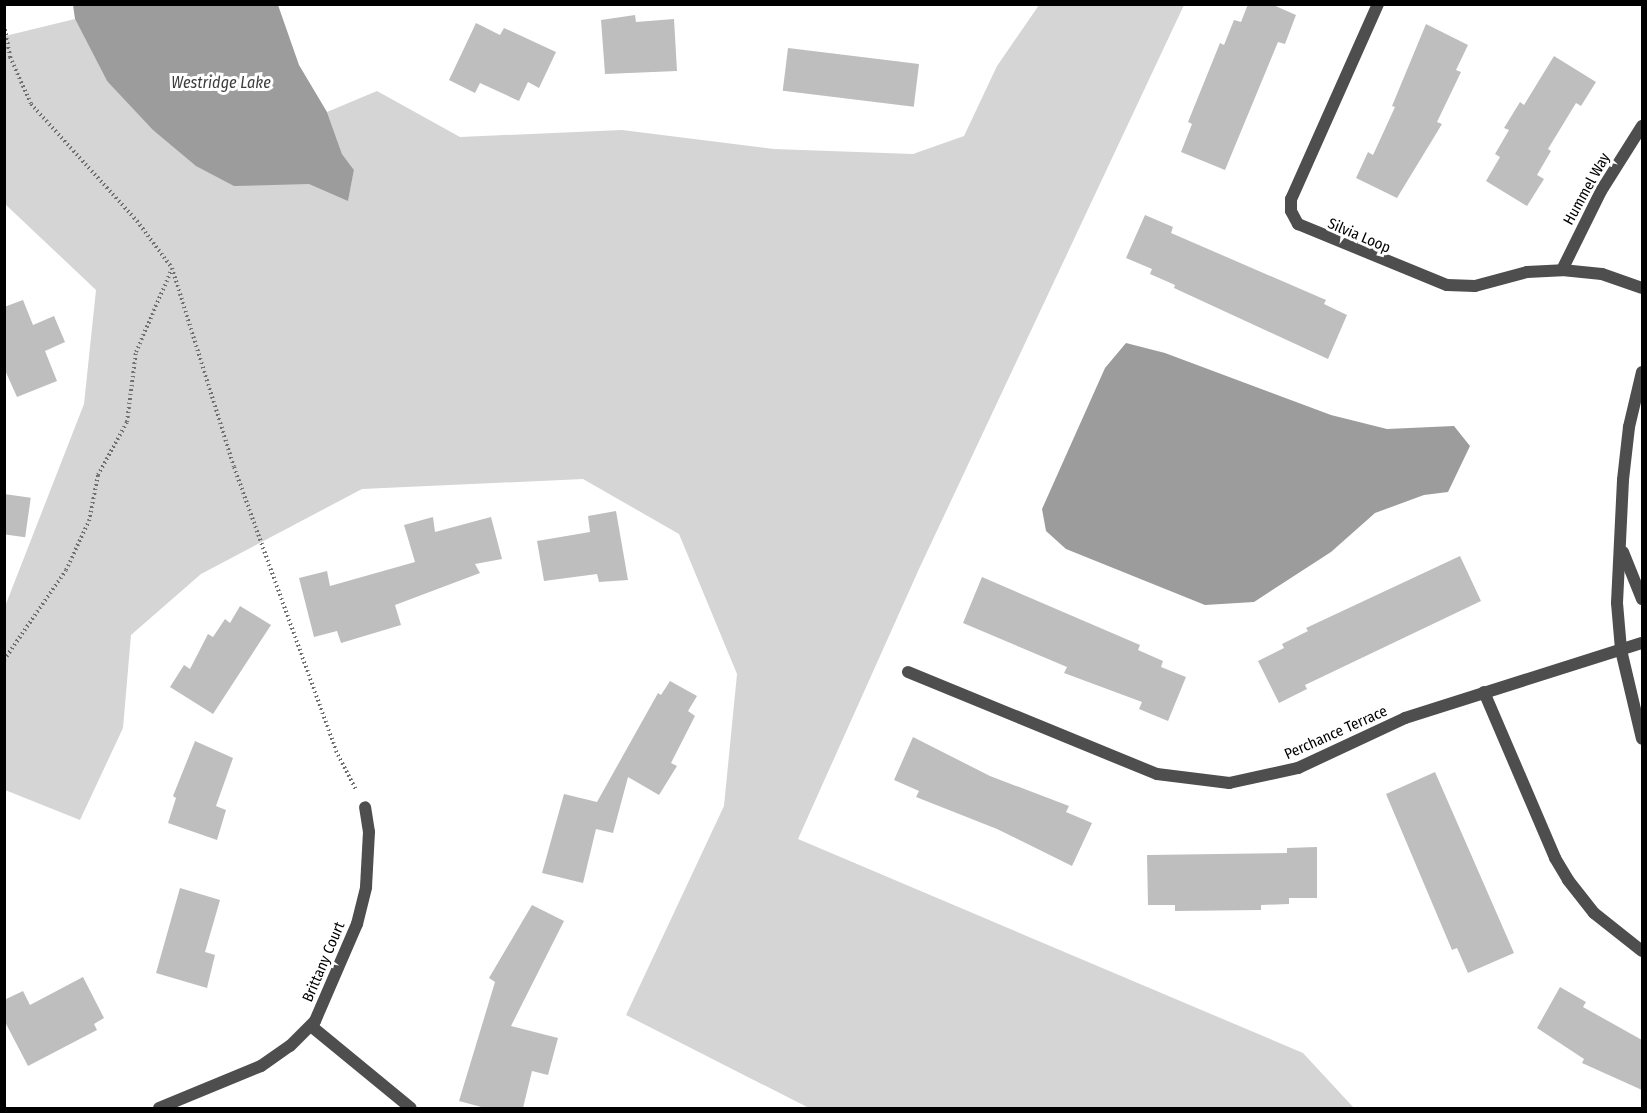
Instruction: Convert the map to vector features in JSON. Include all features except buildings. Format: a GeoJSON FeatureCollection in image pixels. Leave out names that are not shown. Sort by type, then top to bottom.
{"type":"FeatureCollection","features":[{"type":"Feature","properties":{"kind":"street","name":"Silvia Loop"},"geometry":{"type":"LineString","coordinates":[[1378,4],[1291,199],[1291,211],[1298,224],[1446,285],[1475,286],[1527,272],[1562,270],[1602,274],[1642,288]]}},
{"type":"Feature","properties":{"kind":"street","name":"Hummel Way"},"geometry":{"type":"LineString","coordinates":[[1562,270],[1601,191],[1642,126]]}},
{"type":"Feature","properties":{"kind":"street"},"geometry":{"type":"LineString","coordinates":[[1642,372],[1629,427],[1617,603],[1621,650],[1642,739]]}},
{"type":"Feature","properties":{"kind":"street"},"geometry":{"type":"LineString","coordinates":[[1621,548],[1642,599]]}},
{"type":"Feature","properties":{"kind":"street","name":"Perchance Terrace"},"geometry":{"type":"LineString","coordinates":[[908,672],[1157,774],[1207,782],[1268,778],[1298,768],[1406,718],[1642,644]]}},
{"type":"Feature","properties":{"kind":"street"},"geometry":{"type":"LineString","coordinates":[[1484,692],[1555,858],[1568,880],[1594,913],[1642,951]]}},
{"type":"Feature","properties":{"kind":"street","name":"Brittany Court"},"geometry":{"type":"LineString","coordinates":[[159,1108],[261,1066],[311,1026],[357,924],[366,887],[369,832],[365,807]]}},
{"type":"Feature","properties":{"kind":"street"},"geometry":{"type":"LineString","coordinates":[[311,1026],[411,1108]]}},
{"type":"Feature","properties":{"kind":"path"},"geometry":{"type":"LineString","coordinates":[[4,25],[10,57],[31,104],[137,221],[172,268],[241,488],[336,751],[365,807]]}},
{"type":"Feature","properties":{"kind":"path"},"geometry":{"type":"LineString","coordinates":[[4,660],[66,570],[89,521],[98,475],[127,422],[136,352],[172,268]]}},
{"type":"Feature","properties":{"kind":"shaded area"},"geometry":{"type":"Polygon","coordinates":[[[1039,5],[1184,5],[919,569],[798,839],[1303,1053],[1354,1108],[809,1108],[626,1015],[724,806],[737,674],[679,534],[583,479],[362,489],[201,574],[131,635],[123,728],[80,820],[5,790],[4,609],[84,404],[96,290],[5,204],[5,36],[75,19],[107,81],[348,200],[354,170],[342,154],[327,112],[377,91],[460,137],[622,130],[774,149],[913,154],[964,136],[997,66],[1039,5]]]}},
{"type":"Feature","properties":{"kind":"water","name":"Westridge Lake"},"geometry":{"type":"Polygon","coordinates":[[[73,5],[278,5],[299,65],[327,112],[342,154],[354,170],[348,201],[309,184],[234,186],[196,166],[153,130],[107,81],[75,19],[73,5]]]}},
{"type":"Feature","properties":{"kind":"water"},"geometry":{"type":"Polygon","coordinates":[[[1126,343],[1165,353],[1331,415],[1387,429],[1454,426],[1470,446],[1448,492],[1424,495],[1375,513],[1331,552],[1254,602],[1205,605],[1066,549],[1046,531],[1042,509],[1105,368],[1126,343]]]}}]}
